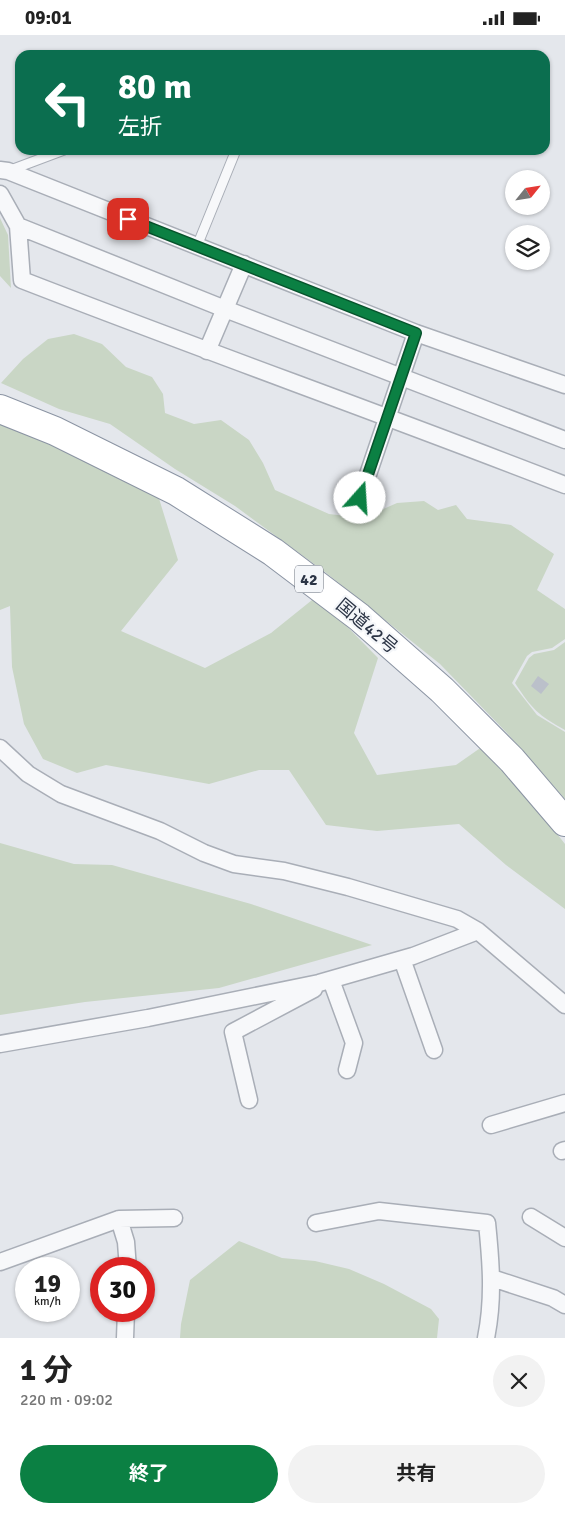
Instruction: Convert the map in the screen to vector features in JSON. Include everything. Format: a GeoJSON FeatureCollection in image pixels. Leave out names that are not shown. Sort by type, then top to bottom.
{"type":"FeatureCollection","features":[{"type":"Feature","properties":{"kind":"highway","name":"国道42号"},"geometry":{"type":"LineString","coordinates":[[0,409],[55,431],[176,491],[273,552],[358,617],[442,691],[512,760],[565,822]]}},
{"type":"Feature","properties":{"kind":"street"},"geometry":{"type":"LineString","coordinates":[[4,170],[416,333],[565,385]]}},
{"type":"Feature","properties":{"kind":"street"},"geometry":{"type":"LineString","coordinates":[[0,194],[18,226],[22,280],[207,351],[564,483]]}},
{"type":"Feature","properties":{"kind":"street"},"geometry":{"type":"LineString","coordinates":[[18,226],[401,378],[565,440]]}},
{"type":"Feature","properties":{"kind":"street"},"geometry":{"type":"LineString","coordinates":[[207,351],[244,264]]}},
{"type":"Feature","properties":{"kind":"street"},"geometry":{"type":"LineString","coordinates":[[360,498],[416,333]]}},
{"type":"Feature","properties":{"kind":"street"},"geometry":{"type":"LineString","coordinates":[[0,748],[28,774],[61,793],[160,831],[204,853],[234,864],[284,871],[348,887],[457,919],[478,931],[565,1005]]}},
{"type":"Feature","properties":{"kind":"street"},"geometry":{"type":"LineString","coordinates":[[0,1044],[158,1016],[325,981],[402,959],[478,931]]}},
{"type":"Feature","properties":{"kind":"street"},"geometry":{"type":"LineString","coordinates":[[402,959],[434,1050]]}},
{"type":"Feature","properties":{"kind":"street"},"geometry":{"type":"LineString","coordinates":[[325,981],[354,1043],[347,1070]]}},
{"type":"Feature","properties":{"kind":"street"},"geometry":{"type":"LineString","coordinates":[[250,1099],[233,1032],[313,991],[325,981]]}},
{"type":"Feature","properties":{"kind":"street"},"geometry":{"type":"LineString","coordinates":[[491,1125],[565,1103]]}},
{"type":"Feature","properties":{"kind":"street"},"geometry":{"type":"LineString","coordinates":[[316,1223],[380,1211],[488,1223],[492,1278],[489,1324],[486,1338]]}},
{"type":"Feature","properties":{"kind":"street"},"geometry":{"type":"LineString","coordinates":[[531,1217],[565,1238]]}},
{"type":"Feature","properties":{"kind":"street"},"geometry":{"type":"LineString","coordinates":[[119,1219],[126,1242],[127,1257]]}},
{"type":"Feature","properties":{"kind":"street"},"geometry":{"type":"LineString","coordinates":[[0,1262],[119,1219],[174,1219]]}},
{"type":"Feature","properties":{"kind":"street"},"geometry":{"type":"LineString","coordinates":[[492,1278],[553,1298],[565,1305]]}},
{"type":"Feature","properties":{"kind":"street"},"geometry":{"type":"LineString","coordinates":[[125,1338],[126,1322]]}},
{"type":"Feature","properties":{"kind":"lane"},"geometry":{"type":"LineString","coordinates":[[4,170],[49,155]]}},
{"type":"Feature","properties":{"kind":"lane"},"geometry":{"type":"LineString","coordinates":[[198,246],[234,155]]}},
{"type":"Feature","properties":{"kind":"green space"},"geometry":{"type":"Polygon","coordinates":[[[0,218],[8,235],[11,288],[0,276],[0,218]]]}},
{"type":"Feature","properties":{"kind":"green space"},"geometry":{"type":"Polygon","coordinates":[[[74,334],[102,344],[126,367],[152,377],[163,394],[165,413],[194,424],[221,420],[249,440],[263,463],[275,490],[329,514],[363,518],[397,503],[424,501],[438,510],[456,505],[467,519],[511,525],[554,554],[537,590],[565,609],[565,639],[552,648],[532,652],[527,656],[512,683],[537,715],[565,732],[565,799],[506,732],[440,664],[325,572],[235,506],[175,469],[110,424],[59,409],[1,383],[23,359],[48,339],[74,334]]]}},
{"type":"Feature","properties":{"kind":"green space"},"geometry":{"type":"Polygon","coordinates":[[[0,422],[157,492],[178,560],[121,631],[205,668],[271,633],[317,596],[378,658],[354,733],[377,775],[456,765],[486,744],[565,844],[565,909],[506,865],[459,824],[377,831],[326,825],[289,770],[259,770],[209,784],[106,765],[77,773],[43,759],[24,724],[12,667],[10,606],[0,610],[0,422]]]}},
{"type":"Feature","properties":{"kind":"green space"},"geometry":{"type":"Polygon","coordinates":[[[565,642],[565,730],[536,711],[515,683],[529,658],[534,654],[554,650],[565,642]]]}},
{"type":"Feature","properties":{"kind":"green space"},"geometry":{"type":"Polygon","coordinates":[[[0,843],[74,864],[112,865],[251,904],[372,945],[219,988],[85,1002],[0,1015],[0,843]]]}},
{"type":"Feature","properties":{"kind":"green space"},"geometry":{"type":"Polygon","coordinates":[[[239,1241],[282,1258],[315,1261],[349,1269],[384,1284],[431,1309],[439,1319],[437,1338],[180,1338],[190,1280],[239,1241]]]}},
{"type":"Feature","properties":{"kind":"building"},"geometry":{"type":"Polygon","coordinates":[[[538,676],[549,684],[541,694],[531,686],[538,676]]]}},
{"type":"Feature","properties":{"kind":"route"},"geometry":{"type":"LineString","coordinates":[[128,219],[416,333],[360,498]]}}]}
